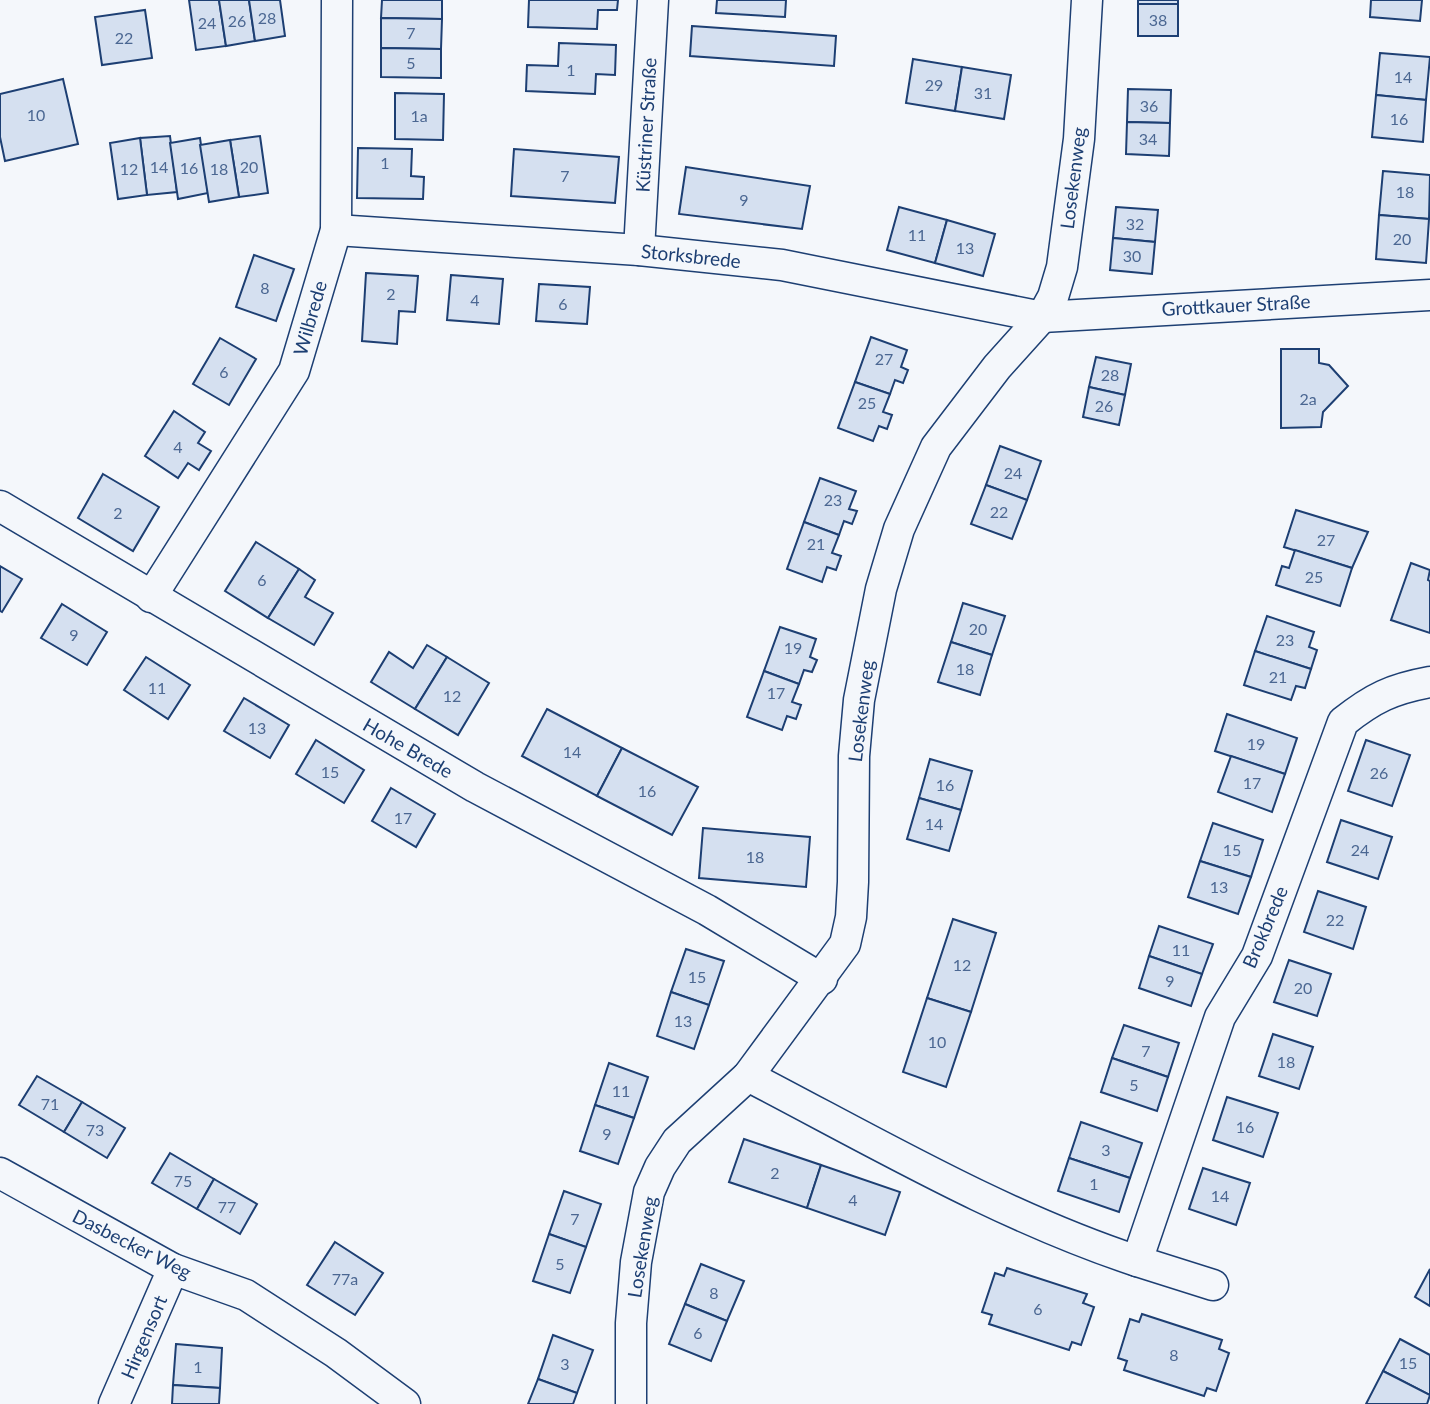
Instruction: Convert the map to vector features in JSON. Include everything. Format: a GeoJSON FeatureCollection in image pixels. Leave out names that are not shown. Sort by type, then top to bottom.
{"type":"FeatureCollection","features":[{"type":"Feature","properties":{"kind":"street","name":"Wilbrede"},"geometry":{"type":"LineString","coordinates":[[151,597],[294,371],[337,230],[337,0]]}},
{"type":"Feature","properties":{"kind":"street","name":"Küstriner Straße"},"geometry":{"type":"LineString","coordinates":[[639,250],[653,0]]}},
{"type":"Feature","properties":{"kind":"street","name":"Losekenweg"},"geometry":{"type":"LineString","coordinates":[[631,1404],[633,1299],[649,1192],[677,1141],[748,1076],[822,979],[845,944],[851,916],[854,756],[859,700],[881,589],[899,529],[936,447],[997,367],[1042,317],[1053,297],[1062,267],[1076,165],[1087,0]]}},
{"type":"Feature","properties":{"kind":"street","name":"Storksbrede"},"geometry":{"type":"LineString","coordinates":[[337,230],[639,250],[782,265],[1042,317]]}},
{"type":"Feature","properties":{"kind":"street","name":"Grottkauer Straße"},"geometry":{"type":"LineString","coordinates":[[1042,317],[1430,295]]}},
{"type":"Feature","properties":{"kind":"street","name":"Hohe Brede"},"geometry":{"type":"LineString","coordinates":[[0,506],[475,787],[707,910],[822,979]]}},
{"type":"Feature","properties":{"kind":"street","name":"Brokbrede"},"geometry":{"type":"LineString","coordinates":[[1137,1261],[1220,1017],[1257,956],[1343,722],[1372,699],[1401,688],[1430,682]]}},
{"type":"Feature","properties":{"kind":"street"},"geometry":{"type":"LineString","coordinates":[[748,1076],[1026,1219],[1079,1242],[1213,1285]]}},
{"type":"Feature","properties":{"kind":"street","name":"Dasbecker Weg"},"geometry":{"type":"LineString","coordinates":[[0,1173],[173,1269],[246,1295],[336,1353],[405,1404]]}},
{"type":"Feature","properties":{"kind":"street","name":"Hirgensort"},"geometry":{"type":"LineString","coordinates":[[114,1404],[173,1269]]}},
{"type":"Feature","properties":{"kind":"building"},"geometry":{"type":"Polygon","coordinates":[[[189,0],[219,0],[226,46],[196,50],[189,0]]]}},
{"type":"Feature","properties":{"kind":"building"},"geometry":{"type":"Polygon","coordinates":[[[219,0],[249,0],[255,41],[226,46],[219,0]]]}},
{"type":"Feature","properties":{"kind":"building"},"geometry":{"type":"Polygon","coordinates":[[[249,0],[280,0],[285,36],[255,41],[249,0]]]}},
{"type":"Feature","properties":{"kind":"building"},"geometry":{"type":"Polygon","coordinates":[[[382,0],[442,0],[442,19],[381,18],[382,0]]]}},
{"type":"Feature","properties":{"kind":"building"},"geometry":{"type":"Polygon","coordinates":[[[529,0],[618,0],[617,10],[598,10],[597,29],[528,27],[529,0]]]}},
{"type":"Feature","properties":{"kind":"building"},"geometry":{"type":"Polygon","coordinates":[[[717,0],[786,0],[785,17],[716,13],[717,0]]]}},
{"type":"Feature","properties":{"kind":"building"},"geometry":{"type":"Polygon","coordinates":[[[1138,0],[1178,0],[1178,4],[1138,4],[1138,0]]]}},
{"type":"Feature","properties":{"kind":"building"},"geometry":{"type":"Polygon","coordinates":[[[1371,0],[1422,0],[1420,21],[1370,17],[1371,0]]]}},
{"type":"Feature","properties":{"kind":"building"},"geometry":{"type":"Polygon","coordinates":[[[1138,4],[1178,4],[1178,36],[1138,36],[1138,4]]]}},
{"type":"Feature","properties":{"kind":"building"},"geometry":{"type":"Polygon","coordinates":[[[145,10],[152,58],[102,65],[95,17],[145,10]]]}},
{"type":"Feature","properties":{"kind":"building"},"geometry":{"type":"Polygon","coordinates":[[[381,18],[442,19],[441,49],[381,48],[381,18]]]}},
{"type":"Feature","properties":{"kind":"building"},"geometry":{"type":"Polygon","coordinates":[[[692,26],[836,36],[834,66],[690,56],[692,26]]]}},
{"type":"Feature","properties":{"kind":"building"},"geometry":{"type":"Polygon","coordinates":[[[559,43],[616,45],[615,75],[596,74],[595,94],[526,91],[527,65],[558,66],[559,43]]]}},
{"type":"Feature","properties":{"kind":"building"},"geometry":{"type":"Polygon","coordinates":[[[381,48],[441,49],[441,78],[381,77],[381,48]]]}},
{"type":"Feature","properties":{"kind":"building"},"geometry":{"type":"Polygon","coordinates":[[[1380,53],[1430,57],[1426,100],[1376,95],[1380,53]]]}},
{"type":"Feature","properties":{"kind":"building"},"geometry":{"type":"Polygon","coordinates":[[[913,59],[962,67],[955,111],[906,103],[913,59]]]}},
{"type":"Feature","properties":{"kind":"building"},"geometry":{"type":"Polygon","coordinates":[[[962,67],[1011,75],[1004,119],[955,111],[962,67]]]}},
{"type":"Feature","properties":{"kind":"building"},"geometry":{"type":"Polygon","coordinates":[[[63,79],[78,144],[5,161],[0,137],[0,94],[63,79]]]}},
{"type":"Feature","properties":{"kind":"building"},"geometry":{"type":"Polygon","coordinates":[[[1128,89],[1171,90],[1170,123],[1127,122],[1128,89]]]}},
{"type":"Feature","properties":{"kind":"building"},"geometry":{"type":"Polygon","coordinates":[[[395,93],[444,94],[443,140],[395,139],[395,93]]]}},
{"type":"Feature","properties":{"kind":"building"},"geometry":{"type":"Polygon","coordinates":[[[1376,95],[1426,100],[1423,142],[1372,137],[1376,95]]]}},
{"type":"Feature","properties":{"kind":"building"},"geometry":{"type":"Polygon","coordinates":[[[1127,122],[1170,123],[1169,156],[1126,154],[1127,122]]]}},
{"type":"Feature","properties":{"kind":"building"},"geometry":{"type":"Polygon","coordinates":[[[170,136],[177,192],[147,195],[140,138],[170,136]]]}},
{"type":"Feature","properties":{"kind":"building"},"geometry":{"type":"Polygon","coordinates":[[[260,136],[268,193],[239,197],[230,140],[260,136]]]}},
{"type":"Feature","properties":{"kind":"building"},"geometry":{"type":"Polygon","coordinates":[[[140,138],[147,195],[118,199],[110,143],[140,138]]]}},
{"type":"Feature","properties":{"kind":"building"},"geometry":{"type":"Polygon","coordinates":[[[200,138],[208,193],[178,199],[170,143],[200,138]]]}},
{"type":"Feature","properties":{"kind":"building"},"geometry":{"type":"Polygon","coordinates":[[[230,140],[239,197],[209,202],[200,145],[230,140]]]}},
{"type":"Feature","properties":{"kind":"building"},"geometry":{"type":"Polygon","coordinates":[[[358,148],[412,149],[411,176],[424,177],[423,199],[357,198],[358,148]]]}},
{"type":"Feature","properties":{"kind":"building"},"geometry":{"type":"Polygon","coordinates":[[[514,149],[619,157],[615,203],[511,196],[514,149]]]}},
{"type":"Feature","properties":{"kind":"building"},"geometry":{"type":"Polygon","coordinates":[[[686,167],[810,186],[802,229],[679,214],[686,167]]]}},
{"type":"Feature","properties":{"kind":"building"},"geometry":{"type":"Polygon","coordinates":[[[1383,171],[1430,175],[1429,219],[1379,215],[1383,171]]]}},
{"type":"Feature","properties":{"kind":"building"},"geometry":{"type":"Polygon","coordinates":[[[899,207],[947,220],[935,263],[887,250],[899,207]]]}},
{"type":"Feature","properties":{"kind":"building"},"geometry":{"type":"Polygon","coordinates":[[[1116,207],[1158,210],[1155,242],[1113,238],[1116,207]]]}},
{"type":"Feature","properties":{"kind":"building"},"geometry":{"type":"Polygon","coordinates":[[[1379,215],[1429,219],[1426,263],[1376,259],[1379,215]]]}},
{"type":"Feature","properties":{"kind":"building"},"geometry":{"type":"Polygon","coordinates":[[[947,220],[995,234],[983,276],[935,263],[947,220]]]}},
{"type":"Feature","properties":{"kind":"building"},"geometry":{"type":"Polygon","coordinates":[[[1113,238],[1155,242],[1152,274],[1110,270],[1113,238]]]}},
{"type":"Feature","properties":{"kind":"building"},"geometry":{"type":"Polygon","coordinates":[[[254,255],[294,269],[276,321],[236,307],[254,255]]]}},
{"type":"Feature","properties":{"kind":"building"},"geometry":{"type":"Polygon","coordinates":[[[366,273],[418,276],[415,312],[399,311],[397,344],[362,341],[366,273]]]}},
{"type":"Feature","properties":{"kind":"building"},"geometry":{"type":"Polygon","coordinates":[[[451,275],[503,279],[499,324],[447,320],[451,275]]]}},
{"type":"Feature","properties":{"kind":"building"},"geometry":{"type":"Polygon","coordinates":[[[539,284],[590,287],[587,324],[536,321],[539,284]]]}},
{"type":"Feature","properties":{"kind":"building"},"geometry":{"type":"Polygon","coordinates":[[[871,337],[907,350],[901,367],[908,370],[903,383],[895,380],[890,394],[855,382],[871,337]]]}},
{"type":"Feature","properties":{"kind":"building"},"geometry":{"type":"Polygon","coordinates":[[[220,338],[256,359],[229,405],[193,384],[220,338]]]}},
{"type":"Feature","properties":{"kind":"building"},"geometry":{"type":"Polygon","coordinates":[[[1281,349],[1319,349],[1319,363],[1329,365],[1348,386],[1323,412],[1321,427],[1281,428],[1281,349]]]}},
{"type":"Feature","properties":{"kind":"building"},"geometry":{"type":"Polygon","coordinates":[[[1096,357],[1131,364],[1125,395],[1089,387],[1096,357]]]}},
{"type":"Feature","properties":{"kind":"building"},"geometry":{"type":"Polygon","coordinates":[[[855,382],[890,394],[883,412],[892,415],[887,429],[879,426],[873,441],[838,428],[855,382]]]}},
{"type":"Feature","properties":{"kind":"building"},"geometry":{"type":"Polygon","coordinates":[[[1089,387],[1125,395],[1119,425],[1083,417],[1089,387]]]}},
{"type":"Feature","properties":{"kind":"building"},"geometry":{"type":"Polygon","coordinates":[[[174,411],[205,432],[198,443],[211,451],[199,470],[188,463],[178,478],[145,456],[174,411]]]}},
{"type":"Feature","properties":{"kind":"building"},"geometry":{"type":"Polygon","coordinates":[[[1000,446],[1041,461],[1027,500],[986,485],[1000,446]]]}},
{"type":"Feature","properties":{"kind":"building"},"geometry":{"type":"Polygon","coordinates":[[[103,474],[159,507],[133,551],[78,518],[103,474]]]}},
{"type":"Feature","properties":{"kind":"building"},"geometry":{"type":"Polygon","coordinates":[[[820,478],[856,491],[849,509],[857,511],[852,524],[844,521],[839,535],[804,522],[820,478]]]}},
{"type":"Feature","properties":{"kind":"building"},"geometry":{"type":"Polygon","coordinates":[[[986,485],[1027,500],[1012,539],[971,524],[986,485]]]}},
{"type":"Feature","properties":{"kind":"building"},"geometry":{"type":"Polygon","coordinates":[[[1296,510],[1368,532],[1352,568],[1284,547],[1296,510]]]}},
{"type":"Feature","properties":{"kind":"building"},"geometry":{"type":"Polygon","coordinates":[[[804,522],[839,535],[832,553],[841,556],[836,570],[827,567],[822,582],[787,569],[804,522]]]}},
{"type":"Feature","properties":{"kind":"building"},"geometry":{"type":"Polygon","coordinates":[[[256,542],[299,569],[268,618],[225,591],[256,542]]]}},
{"type":"Feature","properties":{"kind":"building"},"geometry":{"type":"Polygon","coordinates":[[[1295,550],[1352,568],[1340,606],[1276,585],[1282,566],[1289,568],[1295,550]]]}},
{"type":"Feature","properties":{"kind":"building"},"geometry":{"type":"Polygon","coordinates":[[[1411,563],[1430,570],[1430,633],[1391,620],[1411,563]]]}},
{"type":"Feature","properties":{"kind":"building"},"geometry":{"type":"Polygon","coordinates":[[[0,566],[22,579],[2,612],[0,611],[0,566]]]}},
{"type":"Feature","properties":{"kind":"building"},"geometry":{"type":"Polygon","coordinates":[[[299,569],[315,580],[305,597],[333,613],[314,645],[268,618],[299,569]]]}},
{"type":"Feature","properties":{"kind":"building"},"geometry":{"type":"Polygon","coordinates":[[[963,603],[1005,616],[992,655],[951,642],[963,603]]]}},
{"type":"Feature","properties":{"kind":"building"},"geometry":{"type":"Polygon","coordinates":[[[62,604],[107,632],[87,665],[41,638],[62,604]]]}},
{"type":"Feature","properties":{"kind":"building"},"geometry":{"type":"Polygon","coordinates":[[[1267,616],[1314,632],[1309,647],[1317,650],[1311,669],[1255,651],[1267,616]]]}},
{"type":"Feature","properties":{"kind":"building"},"geometry":{"type":"Polygon","coordinates":[[[780,627],[816,639],[810,657],[817,660],[812,672],[804,670],[799,684],[764,671],[780,627]]]}},
{"type":"Feature","properties":{"kind":"building"},"geometry":{"type":"Polygon","coordinates":[[[951,642],[992,655],[980,695],[938,682],[951,642]]]}},
{"type":"Feature","properties":{"kind":"building"},"geometry":{"type":"Polygon","coordinates":[[[427,645],[447,657],[415,709],[371,682],[389,652],[413,668],[427,645]]]}},
{"type":"Feature","properties":{"kind":"building"},"geometry":{"type":"Polygon","coordinates":[[[1255,651],[1311,669],[1305,688],[1296,686],[1291,700],[1244,685],[1255,651]]]}},
{"type":"Feature","properties":{"kind":"building"},"geometry":{"type":"Polygon","coordinates":[[[146,657],[190,685],[168,719],[124,690],[146,657]]]}},
{"type":"Feature","properties":{"kind":"building"},"geometry":{"type":"Polygon","coordinates":[[[447,657],[489,683],[458,735],[415,709],[447,657]]]}},
{"type":"Feature","properties":{"kind":"building"},"geometry":{"type":"Polygon","coordinates":[[[764,671],[799,684],[792,702],[801,705],[796,719],[787,716],[782,730],[747,717],[764,671]]]}},
{"type":"Feature","properties":{"kind":"building"},"geometry":{"type":"Polygon","coordinates":[[[244,698],[289,725],[270,758],[224,731],[244,698]]]}},
{"type":"Feature","properties":{"kind":"building"},"geometry":{"type":"Polygon","coordinates":[[[547,709],[622,748],[597,796],[522,756],[547,709]]]}},
{"type":"Feature","properties":{"kind":"building"},"geometry":{"type":"Polygon","coordinates":[[[1227,714],[1297,738],[1285,774],[1215,751],[1227,714]]]}},
{"type":"Feature","properties":{"kind":"building"},"geometry":{"type":"Polygon","coordinates":[[[316,740],[364,770],[344,803],[296,774],[316,740]]]}},
{"type":"Feature","properties":{"kind":"building"},"geometry":{"type":"Polygon","coordinates":[[[1366,740],[1410,755],[1392,806],[1348,791],[1366,740]]]}},
{"type":"Feature","properties":{"kind":"building"},"geometry":{"type":"Polygon","coordinates":[[[622,748],[698,787],[672,835],[597,796],[622,748]]]}},
{"type":"Feature","properties":{"kind":"building"},"geometry":{"type":"Polygon","coordinates":[[[1231,756],[1285,774],[1272,812],[1218,792],[1231,756]]]}},
{"type":"Feature","properties":{"kind":"building"},"geometry":{"type":"Polygon","coordinates":[[[930,759],[972,771],[961,810],[919,798],[930,759]]]}},
{"type":"Feature","properties":{"kind":"building"},"geometry":{"type":"Polygon","coordinates":[[[391,788],[435,814],[416,847],[372,821],[391,788]]]}},
{"type":"Feature","properties":{"kind":"building"},"geometry":{"type":"Polygon","coordinates":[[[919,798],[961,810],[949,851],[907,839],[919,798]]]}},
{"type":"Feature","properties":{"kind":"building"},"geometry":{"type":"Polygon","coordinates":[[[1341,820],[1392,837],[1378,879],[1327,862],[1341,820]]]}},
{"type":"Feature","properties":{"kind":"building"},"geometry":{"type":"Polygon","coordinates":[[[1213,823],[1263,840],[1251,877],[1200,861],[1213,823]]]}},
{"type":"Feature","properties":{"kind":"building"},"geometry":{"type":"Polygon","coordinates":[[[703,828],[810,837],[806,887],[699,878],[703,828]]]}},
{"type":"Feature","properties":{"kind":"building"},"geometry":{"type":"Polygon","coordinates":[[[1200,861],[1251,877],[1238,914],[1188,897],[1200,861]]]}},
{"type":"Feature","properties":{"kind":"building"},"geometry":{"type":"Polygon","coordinates":[[[1318,891],[1366,907],[1353,949],[1304,932],[1318,891]]]}},
{"type":"Feature","properties":{"kind":"building"},"geometry":{"type":"Polygon","coordinates":[[[953,919],[996,933],[971,1012],[927,998],[953,919]]]}},
{"type":"Feature","properties":{"kind":"building"},"geometry":{"type":"Polygon","coordinates":[[[1159,926],[1213,944],[1202,974],[1149,956],[1159,926]]]}},
{"type":"Feature","properties":{"kind":"building"},"geometry":{"type":"Polygon","coordinates":[[[686,949],[724,961],[709,1005],[671,992],[686,949]]]}},
{"type":"Feature","properties":{"kind":"building"},"geometry":{"type":"Polygon","coordinates":[[[1149,956],[1202,974],[1191,1006],[1139,988],[1149,956]]]}},
{"type":"Feature","properties":{"kind":"building"},"geometry":{"type":"Polygon","coordinates":[[[1289,960],[1331,974],[1317,1016],[1274,1002],[1289,960]]]}},
{"type":"Feature","properties":{"kind":"building"},"geometry":{"type":"Polygon","coordinates":[[[671,992],[709,1005],[694,1049],[657,1036],[671,992]]]}},
{"type":"Feature","properties":{"kind":"building"},"geometry":{"type":"Polygon","coordinates":[[[927,998],[971,1012],[946,1087],[903,1072],[927,998]]]}},
{"type":"Feature","properties":{"kind":"building"},"geometry":{"type":"Polygon","coordinates":[[[1124,1025],[1179,1043],[1168,1077],[1112,1058],[1124,1025]]]}},
{"type":"Feature","properties":{"kind":"building"},"geometry":{"type":"Polygon","coordinates":[[[1273,1034],[1313,1047],[1299,1089],[1259,1076],[1273,1034]]]}},
{"type":"Feature","properties":{"kind":"building"},"geometry":{"type":"Polygon","coordinates":[[[1112,1058],[1168,1077],[1157,1111],[1101,1092],[1112,1058]]]}},
{"type":"Feature","properties":{"kind":"building"},"geometry":{"type":"Polygon","coordinates":[[[609,1063],[648,1077],[634,1118],[595,1105],[609,1063]]]}},
{"type":"Feature","properties":{"kind":"building"},"geometry":{"type":"Polygon","coordinates":[[[37,1076],[82,1102],[64,1132],[19,1105],[37,1076]]]}},
{"type":"Feature","properties":{"kind":"building"},"geometry":{"type":"Polygon","coordinates":[[[1227,1097],[1278,1113],[1263,1157],[1213,1140],[1227,1097]]]}},
{"type":"Feature","properties":{"kind":"building"},"geometry":{"type":"Polygon","coordinates":[[[82,1102],[125,1128],[107,1158],[64,1132],[82,1102]]]}},
{"type":"Feature","properties":{"kind":"building"},"geometry":{"type":"Polygon","coordinates":[[[595,1105],[634,1118],[618,1164],[580,1151],[595,1105]]]}},
{"type":"Feature","properties":{"kind":"building"},"geometry":{"type":"Polygon","coordinates":[[[1081,1122],[1142,1143],[1130,1178],[1069,1158],[1081,1122]]]}},
{"type":"Feature","properties":{"kind":"building"},"geometry":{"type":"Polygon","coordinates":[[[744,1139],[821,1165],[807,1208],[729,1182],[744,1139]]]}},
{"type":"Feature","properties":{"kind":"building"},"geometry":{"type":"Polygon","coordinates":[[[170,1153],[214,1179],[197,1209],[152,1183],[170,1153]]]}},
{"type":"Feature","properties":{"kind":"building"},"geometry":{"type":"Polygon","coordinates":[[[1069,1158],[1130,1178],[1119,1212],[1058,1191],[1069,1158]]]}},
{"type":"Feature","properties":{"kind":"building"},"geometry":{"type":"Polygon","coordinates":[[[821,1165],[900,1192],[885,1235],[807,1208],[821,1165]]]}},
{"type":"Feature","properties":{"kind":"building"},"geometry":{"type":"Polygon","coordinates":[[[1203,1168],[1250,1183],[1236,1225],[1189,1209],[1203,1168]]]}},
{"type":"Feature","properties":{"kind":"building"},"geometry":{"type":"Polygon","coordinates":[[[214,1179],[257,1204],[240,1234],[197,1209],[214,1179]]]}},
{"type":"Feature","properties":{"kind":"building"},"geometry":{"type":"Polygon","coordinates":[[[564,1191],[601,1204],[586,1247],[549,1234],[564,1191]]]}},
{"type":"Feature","properties":{"kind":"building"},"geometry":{"type":"Polygon","coordinates":[[[549,1234],[586,1247],[570,1293],[533,1281],[549,1234]]]}},
{"type":"Feature","properties":{"kind":"building"},"geometry":{"type":"Polygon","coordinates":[[[335,1242],[383,1273],[355,1315],[307,1285],[335,1242]]]}},
{"type":"Feature","properties":{"kind":"building"},"geometry":{"type":"Polygon","coordinates":[[[701,1264],[744,1281],[727,1321],[685,1304],[701,1264]]]}},
{"type":"Feature","properties":{"kind":"building"},"geometry":{"type":"Polygon","coordinates":[[[1007,1268],[1087,1294],[1083,1303],[1094,1307],[1081,1345],[1072,1342],[1069,1350],[989,1324],[992,1315],[982,1312],[995,1273],[1004,1276],[1007,1268]]]}},
{"type":"Feature","properties":{"kind":"building"},"geometry":{"type":"Polygon","coordinates":[[[1430,1269],[1430,1306],[1415,1297],[1430,1269]]]}},
{"type":"Feature","properties":{"kind":"building"},"geometry":{"type":"Polygon","coordinates":[[[685,1304],[727,1321],[711,1361],[669,1344],[685,1304]]]}},
{"type":"Feature","properties":{"kind":"building"},"geometry":{"type":"Polygon","coordinates":[[[1142,1314],[1222,1340],[1219,1349],[1229,1353],[1216,1391],[1207,1388],[1204,1396],[1124,1370],[1127,1361],[1118,1358],[1130,1319],[1139,1322],[1142,1314]]]}},
{"type":"Feature","properties":{"kind":"building"},"geometry":{"type":"Polygon","coordinates":[[[553,1335],[593,1350],[577,1393],[538,1379],[553,1335]]]}},
{"type":"Feature","properties":{"kind":"building"},"geometry":{"type":"Polygon","coordinates":[[[1400,1339],[1430,1355],[1430,1395],[1383,1371],[1400,1339]]]}},
{"type":"Feature","properties":{"kind":"building"},"geometry":{"type":"Polygon","coordinates":[[[176,1344],[222,1348],[220,1388],[173,1385],[176,1344]]]}},
{"type":"Feature","properties":{"kind":"building"},"geometry":{"type":"Polygon","coordinates":[[[1383,1371],[1430,1395],[1427,1404],[1366,1404],[1383,1371]]]}},
{"type":"Feature","properties":{"kind":"building"},"geometry":{"type":"Polygon","coordinates":[[[538,1379],[577,1393],[573,1404],[528,1404],[538,1379]]]}},
{"type":"Feature","properties":{"kind":"building"},"geometry":{"type":"Polygon","coordinates":[[[173,1385],[220,1388],[219,1404],[172,1404],[173,1385]]]}}]}
